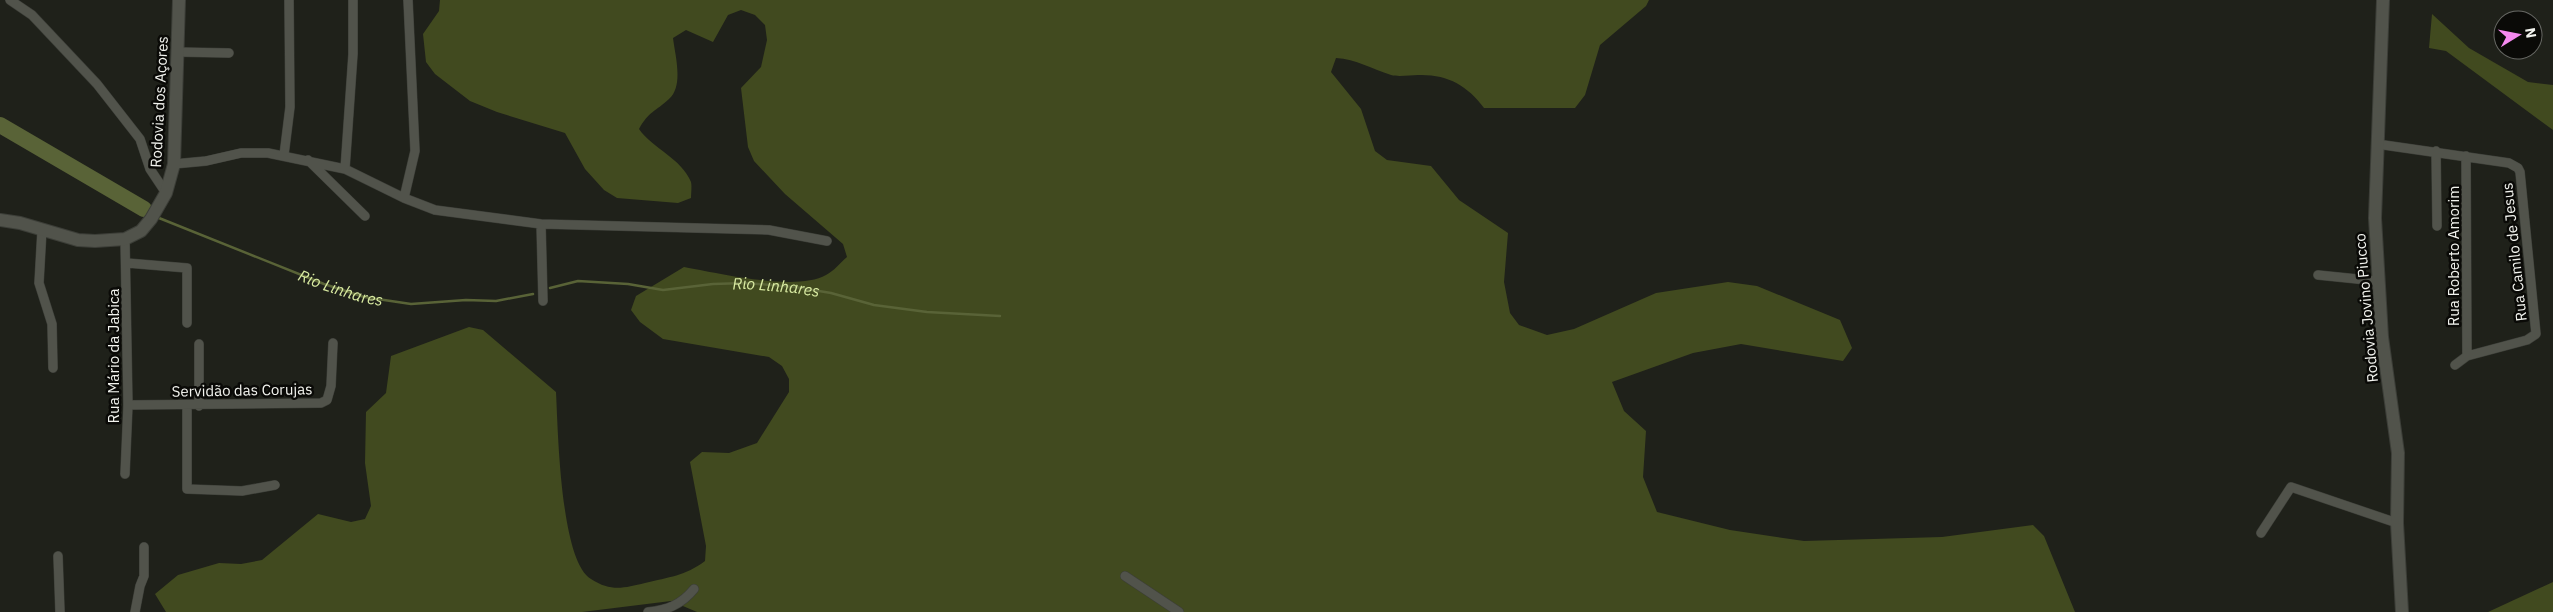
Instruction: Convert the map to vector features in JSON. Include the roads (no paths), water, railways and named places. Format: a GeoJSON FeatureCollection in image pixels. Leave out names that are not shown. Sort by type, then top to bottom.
{"type":"FeatureCollection","features":[{"type":"Feature","properties":{"kind":"main road","name":"Rodovia dos Açores"},"geometry":{"type":"LineString","coordinates":[[125,239],[141,231],[159,208],[166,193],[174,164],[179,0]]}},
{"type":"Feature","properties":{"kind":"main road","name":"Rodovia Jovino Piucco"},"geometry":{"type":"LineString","coordinates":[[2383,0],[2375,218],[2377,281],[2396,427],[2397,523],[2402,612]]}},
{"type":"Feature","properties":{"kind":"main road"},"geometry":{"type":"LineString","coordinates":[[0,220],[78,240],[125,239]]}},
{"type":"Feature","properties":{"kind":"street"},"geometry":{"type":"LineString","coordinates":[[10,0],[32,15],[97,84],[140,139],[150,169],[166,193]]}},
{"type":"Feature","properties":{"kind":"street"},"geometry":{"type":"LineString","coordinates":[[284,155],[290,106],[289,0]]}},
{"type":"Feature","properties":{"kind":"street"},"geometry":{"type":"LineString","coordinates":[[345,169],[353,54],[353,0]]}},
{"type":"Feature","properties":{"kind":"street"},"geometry":{"type":"LineString","coordinates":[[404,198],[415,151],[408,0]]}},
{"type":"Feature","properties":{"kind":"street"},"geometry":{"type":"LineString","coordinates":[[178,52],[229,53]]}},
{"type":"Feature","properties":{"kind":"street"},"geometry":{"type":"LineString","coordinates":[[2377,144],[2466,156]]}},
{"type":"Feature","properties":{"kind":"street"},"geometry":{"type":"LineString","coordinates":[[2436,151],[2437,226]]}},
{"type":"Feature","properties":{"kind":"street"},"geometry":{"type":"LineString","coordinates":[[174,164],[216,159],[241,153],[284,155],[345,169],[404,198],[435,210],[541,224],[769,230],[827,241]]}},
{"type":"Feature","properties":{"kind":"street","name":"Rua Camilo de Jesus"},"geometry":{"type":"LineString","coordinates":[[2455,365],[2467,356],[2527,340],[2536,334],[2521,178],[2518,168],[2509,163],[2466,156]]}},
{"type":"Feature","properties":{"kind":"street","name":"Rua Roberto Amorim"},"geometry":{"type":"LineString","coordinates":[[2466,156],[2467,356]]}},
{"type":"Feature","properties":{"kind":"street"},"geometry":{"type":"LineString","coordinates":[[307,160],[365,216]]}},
{"type":"Feature","properties":{"kind":"street"},"geometry":{"type":"LineString","coordinates":[[541,224],[543,301]]}},
{"type":"Feature","properties":{"kind":"street"},"geometry":{"type":"LineString","coordinates":[[42,230],[39,283],[52,324],[53,368]]}},
{"type":"Feature","properties":{"kind":"street","name":"Rua Mário da Jabica"},"geometry":{"type":"LineString","coordinates":[[125,239],[127,263],[128,405],[125,474]]}},
{"type":"Feature","properties":{"kind":"street"},"geometry":{"type":"LineString","coordinates":[[127,263],[187,268],[187,323]]}},
{"type":"Feature","properties":{"kind":"street"},"geometry":{"type":"LineString","coordinates":[[2318,274],[2377,281]]}},
{"type":"Feature","properties":{"kind":"street","name":"Servidão das Corujas"},"geometry":{"type":"LineString","coordinates":[[128,405],[199,406],[321,403],[327,400],[331,386],[333,343]]}},
{"type":"Feature","properties":{"kind":"street"},"geometry":{"type":"LineString","coordinates":[[199,344],[199,406]]}},
{"type":"Feature","properties":{"kind":"street"},"geometry":{"type":"LineString","coordinates":[[187,405],[187,489],[242,491],[276,485]]}},
{"type":"Feature","properties":{"kind":"street"},"geometry":{"type":"LineString","coordinates":[[2261,533],[2290,487],[2397,523]]}},
{"type":"Feature","properties":{"kind":"street"},"geometry":{"type":"LineString","coordinates":[[135,612],[138,593],[144,576],[144,547]]}},
{"type":"Feature","properties":{"kind":"street"},"geometry":{"type":"LineString","coordinates":[[58,556],[60,612]]}},
{"type":"Feature","properties":{"kind":"street"},"geometry":{"type":"LineString","coordinates":[[1125,576],[1179,612]]}},
{"type":"Feature","properties":{"kind":"street"},"geometry":{"type":"LineString","coordinates":[[648,612],[673,607],[687,598],[694,590]]}},
{"type":"Feature","properties":{"kind":"waterway","name":"Rio Linhares"},"geometry":{"type":"LineString","coordinates":[[0,125],[144,209]]}},
{"type":"Feature","properties":{"kind":"waterway","name":"Rio Linhares"},"geometry":{"type":"LineString","coordinates":[[159,218],[324,284],[364,297],[411,304],[466,300],[496,301],[533,294]]}},
{"type":"Feature","properties":{"kind":"waterway","name":"Rio Linhares"},"geometry":{"type":"LineString","coordinates":[[550,288],[578,281],[628,284],[663,290],[713,284],[746,283],[795,287],[831,293],[874,305],[927,312],[1000,316]]}}]}
